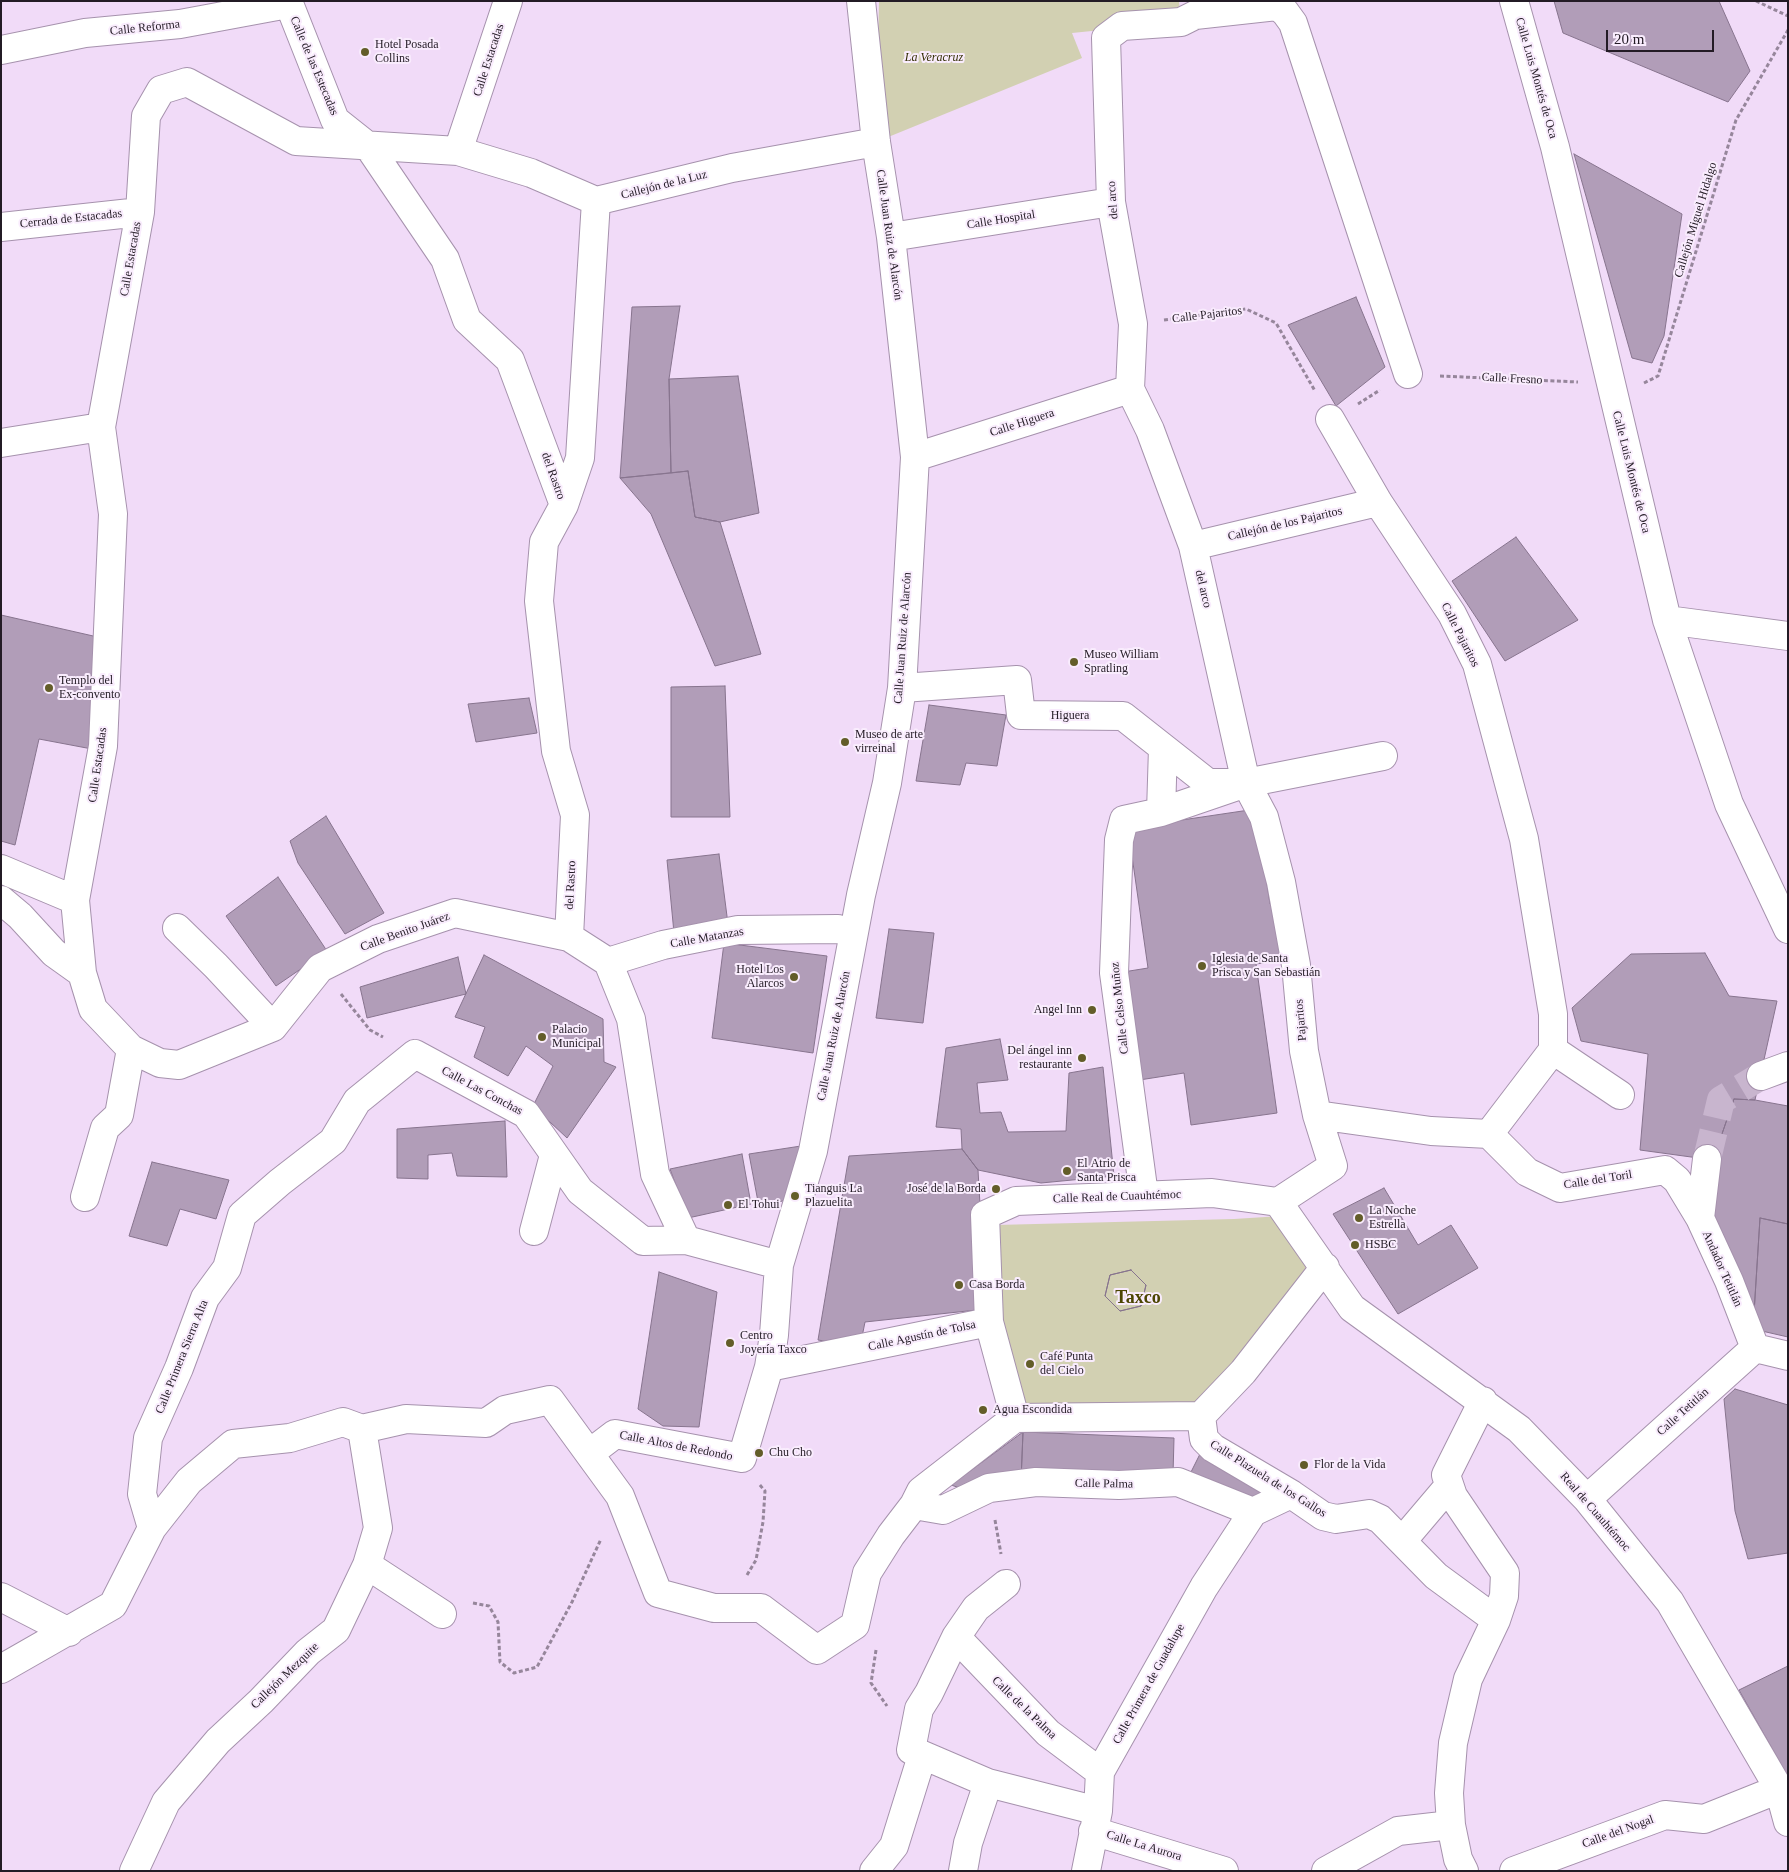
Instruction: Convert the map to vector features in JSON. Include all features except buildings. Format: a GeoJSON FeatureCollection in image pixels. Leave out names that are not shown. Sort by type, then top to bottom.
{"type":"FeatureCollection","features":[{"type":"Feature","properties":{"kind":"street","name":"Calle Estacadas"},"geometry":{"type":"LineString","coordinates":[[75,900],[103,746],[113,514],[101,428],[140,212],[146,116],[161,90],[187,82],[296,141],[458,151],[508,1]]}},
{"type":"Feature","properties":{"kind":"street","name":"Calle Juan Ruiz de Alarcón"},"geometry":{"type":"LineString","coordinates":[[742,1458],[769,1367],[774,1335],[779,1265],[813,1150],[854,894],[887,783],[902,688],[915,457],[891,237],[876,142],[861,1]]}},
{"type":"Feature","properties":{"kind":"street","name":"Calle Luis Montés de Oca"},"geometry":{"type":"LineString","coordinates":[[1514,1],[1555,147],[1613,399],[1667,620],[1729,804],[1788,929]]}},
{"type":"Feature","properties":{"kind":"street","name":"Calle Reforma"},"geometry":{"type":"LineString","coordinates":[[1,50],[85,34],[180,24],[288,3]]}},
{"type":"Feature","properties":{"kind":"street","name":"Calle de las Estecadas"},"geometry":{"type":"LineString","coordinates":[[288,3],[335,120],[369,147]]}},
{"type":"Feature","properties":{"kind":"street","name":"del arco"},"geometry":{"type":"LineString","coordinates":[[1246,783],[1193,546],[1150,430],[1130,389],[1133,324],[1111,202],[1106,38],[1122,26],[1181,22],[1194,8],[1277,6],[1285,12],[1293,22],[1408,374]]}},
{"type":"Feature","properties":{"kind":"street","name":"Callejón de la Luz"},"geometry":{"type":"LineString","coordinates":[[596,201],[732,168],[876,142]]}},
{"type":"Feature","properties":{"kind":"street","name":"del Rastro"},"geometry":{"type":"LineString","coordinates":[[369,147],[445,259],[467,320],[510,360],[564,505],[544,542],[539,601],[556,751],[575,815],[568,937]]}},
{"type":"Feature","properties":{"kind":"street"},"geometry":{"type":"LineString","coordinates":[[458,151],[531,174],[596,201],[580,458],[564,505]]}},
{"type":"Feature","properties":{"kind":"street","name":"Calle Hospital"},"geometry":{"type":"LineString","coordinates":[[891,237],[1111,202]]}},
{"type":"Feature","properties":{"kind":"street","name":"Cerrada de Estacadas"},"geometry":{"type":"LineString","coordinates":[[1,226],[140,212]]}},
{"type":"Feature","properties":{"kind":"street","name":"Calle Higuera"},"geometry":{"type":"LineString","coordinates":[[915,457],[1130,389]]}},
{"type":"Feature","properties":{"kind":"street","name":"Calle Pajaritos"},"geometry":{"type":"LineString","coordinates":[[1330,419],[1378,502],[1452,614],[1477,664],[1524,839],[1553,1014],[1553,1050]]}},
{"type":"Feature","properties":{"kind":"street"},"geometry":{"type":"LineString","coordinates":[[1,443],[101,428]]}},
{"type":"Feature","properties":{"kind":"street","name":"Callejón de los Pajaritos"},"geometry":{"type":"LineString","coordinates":[[1193,546],[1378,502]]}},
{"type":"Feature","properties":{"kind":"street"},"geometry":{"type":"LineString","coordinates":[[1667,620],[1788,636]]}},
{"type":"Feature","properties":{"kind":"street","name":"Higuera"},"geometry":{"type":"LineString","coordinates":[[902,688],[1017,680],[1021,715],[1124,716],[1208,782],[1246,783]]}},
{"type":"Feature","properties":{"kind":"street"},"geometry":{"type":"LineString","coordinates":[[1163,748],[1161,812],[1246,783],[1383,756]]}},
{"type":"Feature","properties":{"kind":"street","name":"Pajaritos"},"geometry":{"type":"LineString","coordinates":[[1246,783],[1264,817],[1281,882],[1296,965],[1304,1051],[1317,1115],[1333,1166],[1278,1202]]}},
{"type":"Feature","properties":{"kind":"street","name":"Calle Celso Muñoz"},"geometry":{"type":"LineString","coordinates":[[1144,1195],[1114,974],[1119,840],[1124,820],[1161,812]]}},
{"type":"Feature","properties":{"kind":"street"},"geometry":{"type":"LineString","coordinates":[[1,869],[75,900]]}},
{"type":"Feature","properties":{"kind":"street"},"geometry":{"type":"LineString","coordinates":[[1,900],[20,916],[54,953],[82,973]]}},
{"type":"Feature","properties":{"kind":"street","name":"Calle Benito Juárez"},"geometry":{"type":"LineString","coordinates":[[75,900],[82,973],[93,1009],[131,1049],[160,1064],[179,1064],[273,1027],[320,968],[378,939],[455,913],[568,937],[608,962]]}},
{"type":"Feature","properties":{"kind":"street"},"geometry":{"type":"LineString","coordinates":[[177,928],[216,966],[273,1027]]}},
{"type":"Feature","properties":{"kind":"street","name":"Calle Matanzas"},"geometry":{"type":"LineString","coordinates":[[608,962],[663,945],[738,930],[838,929]]}},
{"type":"Feature","properties":{"kind":"street"},"geometry":{"type":"LineString","coordinates":[[608,962],[631,1018],[655,1174],[686,1240]]}},
{"type":"Feature","properties":{"kind":"street"},"geometry":{"type":"LineString","coordinates":[[85,1197],[105,1128],[119,1115],[131,1049]]}},
{"type":"Feature","properties":{"kind":"street"},"geometry":{"type":"LineString","coordinates":[[1317,1115],[1432,1131],[1489,1134],[1553,1050],[1620,1096]]}},
{"type":"Feature","properties":{"kind":"street","name":"Calle Las Conchas"},"geometry":{"type":"LineString","coordinates":[[415,1054],[526,1114],[580,1191],[644,1241],[686,1240],[779,1265]]}},
{"type":"Feature","properties":{"kind":"street","name":"Calle Primera Sierra Alta"},"geometry":{"type":"LineString","coordinates":[[152,1528],[142,1494],[148,1438],[179,1368],[205,1298],[227,1268],[242,1215],[280,1182],[333,1141],[357,1101],[415,1054]]}},
{"type":"Feature","properties":{"kind":"street"},"geometry":{"type":"LineString","coordinates":[[1761,1076],[1788,1066]]}},
{"type":"Feature","properties":{"kind":"street","name":"Calle del Toril"},"geometry":{"type":"LineString","coordinates":[[1489,1134],[1527,1172],[1560,1188],[1665,1170],[1677,1180],[1700,1218]]}},
{"type":"Feature","properties":{"kind":"street"},"geometry":{"type":"LineString","coordinates":[[534,1231],[554,1155]]}},
{"type":"Feature","properties":{"kind":"street","name":"Andador Tetitlán"},"geometry":{"type":"LineString","coordinates":[[1707,1159],[1700,1218],[1729,1281],[1755,1348]]}},
{"type":"Feature","properties":{"kind":"street","name":"Calle Real de Cuauhtémoc"},"geometry":{"type":"LineString","coordinates":[[989,1322],[985,1215],[1016,1201],[1212,1193],[1278,1202]]}},
{"type":"Feature","properties":{"kind":"street"},"geometry":{"type":"LineString","coordinates":[[1,1669],[113,1605],[152,1528],[189,1481],[233,1444],[290,1438],[344,1422],[362,1429],[406,1419],[486,1423],[505,1410],[550,1400],[620,1496],[658,1593],[714,1608],[761,1608],[818,1650],[855,1625],[867,1572],[891,1535],[914,1505],[921,1491],[1016,1418],[1200,1416],[1243,1372],[1324,1267],[1278,1202]]}},
{"type":"Feature","properties":{"kind":"street","name":"Real de Cuauhtémoc"},"geometry":{"type":"LineString","coordinates":[[1324,1267],[1337,1289],[1352,1308],[1483,1401],[1519,1429],[1586,1499],[1670,1602],[1779,1789],[1788,1822]]}},
{"type":"Feature","properties":{"kind":"street","name":"Calle Agustín de Tolsa"},"geometry":{"type":"LineString","coordinates":[[769,1367],[989,1322],[1016,1418]]}},
{"type":"Feature","properties":{"kind":"street"},"geometry":{"type":"LineString","coordinates":[[1755,1348],[1788,1356]]}},
{"type":"Feature","properties":{"kind":"street","name":"Calle Tetitlán"},"geometry":{"type":"LineString","coordinates":[[1586,1499],[1755,1348]]}},
{"type":"Feature","properties":{"kind":"street"},"geometry":{"type":"LineString","coordinates":[[1464,1871],[1458,1859],[1451,1825],[1449,1793],[1453,1743],[1468,1679],[1496,1620],[1504,1596],[1505,1573],[1448,1487],[1446,1475],[1483,1401]]}},
{"type":"Feature","properties":{"kind":"street","name":"Calle Plazuela de los Gallos"},"geometry":{"type":"LineString","coordinates":[[1200,1416],[1204,1439],[1213,1448],[1291,1494],[1323,1516],[1336,1518],[1369,1514],[1380,1519],[1436,1576],[1496,1620]]}},
{"type":"Feature","properties":{"kind":"street","name":"Callejón Mezquite"},"geometry":{"type":"LineString","coordinates":[[134,1871],[166,1802],[218,1741],[261,1701],[308,1652],[336,1630],[367,1565],[378,1528],[362,1429]]}},
{"type":"Feature","properties":{"kind":"street","name":"Calle Altos de Redondo"},"geometry":{"type":"LineString","coordinates":[[590,1453],[615,1434],[742,1458]]}},
{"type":"Feature","properties":{"kind":"street","name":"Calle Palma"},"geometry":{"type":"LineString","coordinates":[[914,1505],[942,1510],[990,1488],[1036,1482],[1119,1485],[1178,1482],[1252,1512]]}},
{"type":"Feature","properties":{"kind":"street"},"geometry":{"type":"LineString","coordinates":[[1402,1540],[1448,1487]]}},
{"type":"Feature","properties":{"kind":"street"},"geometry":{"type":"LineString","coordinates":[[1252,1512],[1291,1494]]}},
{"type":"Feature","properties":{"kind":"street","name":"Calle Primera de Guadalupe"},"geometry":{"type":"LineString","coordinates":[[1086,1871],[1096,1821],[1100,1772],[1204,1587],[1252,1512]]}},
{"type":"Feature","properties":{"kind":"street"},"geometry":{"type":"LineString","coordinates":[[367,1565],[442,1614]]}},
{"type":"Feature","properties":{"kind":"street"},"geometry":{"type":"LineString","coordinates":[[874,1871],[894,1846],[916,1753],[918,1709],[929,1693],[956,1637],[976,1608],[1006,1584]]}},
{"type":"Feature","properties":{"kind":"street"},"geometry":{"type":"LineString","coordinates":[[1,1597],[68,1632]]}},
{"type":"Feature","properties":{"kind":"street","name":"Calle de la Palma"},"geometry":{"type":"LineString","coordinates":[[956,1637],[1048,1733],[1100,1772]]}},
{"type":"Feature","properties":{"kind":"street"},"geometry":{"type":"LineString","coordinates":[[916,1753],[988,1783],[1096,1821]]}},
{"type":"Feature","properties":{"kind":"street"},"geometry":{"type":"LineString","coordinates":[[963,1871],[968,1843],[988,1783]]}},
{"type":"Feature","properties":{"kind":"street","name":"Calle del Nogal"},"geometry":{"type":"LineString","coordinates":[[1514,1871],[1665,1815],[1704,1818],[1779,1789]]}},
{"type":"Feature","properties":{"kind":"street","name":"Calle La Aurora"},"geometry":{"type":"LineString","coordinates":[[1096,1821],[1224,1871]]}},
{"type":"Feature","properties":{"kind":"street"},"geometry":{"type":"LineString","coordinates":[[1326,1871],[1398,1831],[1451,1825]]}},
{"type":"Feature","properties":{"kind":"path"},"geometry":{"type":"LineString","coordinates":[[1756,1],[1788,16]]}},
{"type":"Feature","properties":{"kind":"path","name":"Callejón Miguel Hidalgo"},"geometry":{"type":"LineString","coordinates":[[1613,399],[1658,376],[1736,120],[1788,30]]}},
{"type":"Feature","properties":{"kind":"path","name":"Calle Pajaritos"},"geometry":{"type":"LineString","coordinates":[[1133,324],[1246,310],[1276,323],[1330,419]]}},
{"type":"Feature","properties":{"kind":"path","name":"Calle Fresno"},"geometry":{"type":"LineString","coordinates":[[1408,374],[1578,382],[1613,399]]}},
{"type":"Feature","properties":{"kind":"path"},"geometry":{"type":"LineString","coordinates":[[1330,419],[1408,374]]}},
{"type":"Feature","properties":{"kind":"path"},"geometry":{"type":"LineString","coordinates":[[320,968],[370,1030],[415,1054]]}},
{"type":"Feature","properties":{"kind":"path","name":"Calle Altos de Redondo"},"geometry":{"type":"LineString","coordinates":[[714,1608],[736,1594],[756,1560],[763,1522],[765,1491],[743,1469],[742,1458]]}},
{"type":"Feature","properties":{"kind":"path"},"geometry":{"type":"LineString","coordinates":[[990,1488],[1006,1584]]}},
{"type":"Feature","properties":{"kind":"path"},"geometry":{"type":"LineString","coordinates":[[442,1614],[471,1603],[489,1606],[498,1622],[500,1662],[514,1673],[537,1667],[572,1602],[620,1496]]}},
{"type":"Feature","properties":{"kind":"path"},"geometry":{"type":"LineString","coordinates":[[877,1645],[871,1683],[888,1707]]}},
{"type":"Feature","properties":{"kind":"green space","name":"La Veracruz"},"geometry":{"type":"Polygon","coordinates":[[[879,1],[1179,1],[1181,22],[1072,33],[1082,58],[876,142],[879,1]]]}},
{"type":"Feature","properties":{"kind":"green space"},"geometry":{"type":"Polygon","coordinates":[[[1281,1216],[1313,1254],[1282,1312],[1198,1408],[1023,1414],[991,1320],[996,1225],[1234,1219],[1281,1216]]]}},
{"type":"Feature","properties":{"kind":"tunnel"},"geometry":{"type":"LineString","coordinates":[[1707,1159],[1721,1100],[1761,1076]]}},
{"type":"Feature","properties":{"kind":"place","name":"Hotel Posada Collins"},"geometry":{"type":"Point","coordinates":[365,52]}},
{"type":"Feature","properties":{"kind":"place","name":"Museo William Spratling"},"geometry":{"type":"Point","coordinates":[1074,662]}},
{"type":"Feature","properties":{"kind":"place","name":"Templo del Ex-convento"},"geometry":{"type":"Point","coordinates":[49,688]}},
{"type":"Feature","properties":{"kind":"place","name":"Museo de arte virreinal"},"geometry":{"type":"Point","coordinates":[845,742]}},
{"type":"Feature","properties":{"kind":"place","name":"Iglesia de Santa Prisca y San Sebastián"},"geometry":{"type":"Point","coordinates":[1202,966]}},
{"type":"Feature","properties":{"kind":"place","name":"Hotel Los Alarcos"},"geometry":{"type":"Point","coordinates":[794,977]}},
{"type":"Feature","properties":{"kind":"place","name":"Angel Inn"},"geometry":{"type":"Point","coordinates":[1092,1010]}},
{"type":"Feature","properties":{"kind":"place","name":"Palacio Municipal"},"geometry":{"type":"Point","coordinates":[542,1037]}},
{"type":"Feature","properties":{"kind":"place","name":"Del ángel inn restaurante"},"geometry":{"type":"Point","coordinates":[1082,1058]}},
{"type":"Feature","properties":{"kind":"place","name":"El Atrio de Santa Prisca"},"geometry":{"type":"Point","coordinates":[1067,1171]}},
{"type":"Feature","properties":{"kind":"place","name":"José de la Borda"},"geometry":{"type":"Point","coordinates":[996,1189]}},
{"type":"Feature","properties":{"kind":"place","name":"Tianguis La Plazuelita"},"geometry":{"type":"Point","coordinates":[795,1196]}},
{"type":"Feature","properties":{"kind":"place","name":"El Tohui"},"geometry":{"type":"Point","coordinates":[728,1205]}},
{"type":"Feature","properties":{"kind":"place","name":"La Noche Estrella"},"geometry":{"type":"Point","coordinates":[1359,1218]}},
{"type":"Feature","properties":{"kind":"place","name":"HSBC"},"geometry":{"type":"Point","coordinates":[1355,1245]}},
{"type":"Feature","properties":{"kind":"place","name":"Casa Borda"},"geometry":{"type":"Point","coordinates":[959,1285]}},
{"type":"Feature","properties":{"kind":"place","name":"Centro Joyería Taxco"},"geometry":{"type":"Point","coordinates":[730,1343]}},
{"type":"Feature","properties":{"kind":"place","name":"Café Punta del Cielo"},"geometry":{"type":"Point","coordinates":[1030,1364]}},
{"type":"Feature","properties":{"kind":"place","name":"Agua Escondida"},"geometry":{"type":"Point","coordinates":[983,1410]}},
{"type":"Feature","properties":{"kind":"place","name":"Chu Cho"},"geometry":{"type":"Point","coordinates":[759,1453]}},
{"type":"Feature","properties":{"kind":"place","name":"Flor de la Vida"},"geometry":{"type":"Point","coordinates":[1304,1465]}},
{"type":"Feature","properties":{"kind":"district","name":"Taxco"},"geometry":{"type":"Point","coordinates":[1138,1298]}}]}
